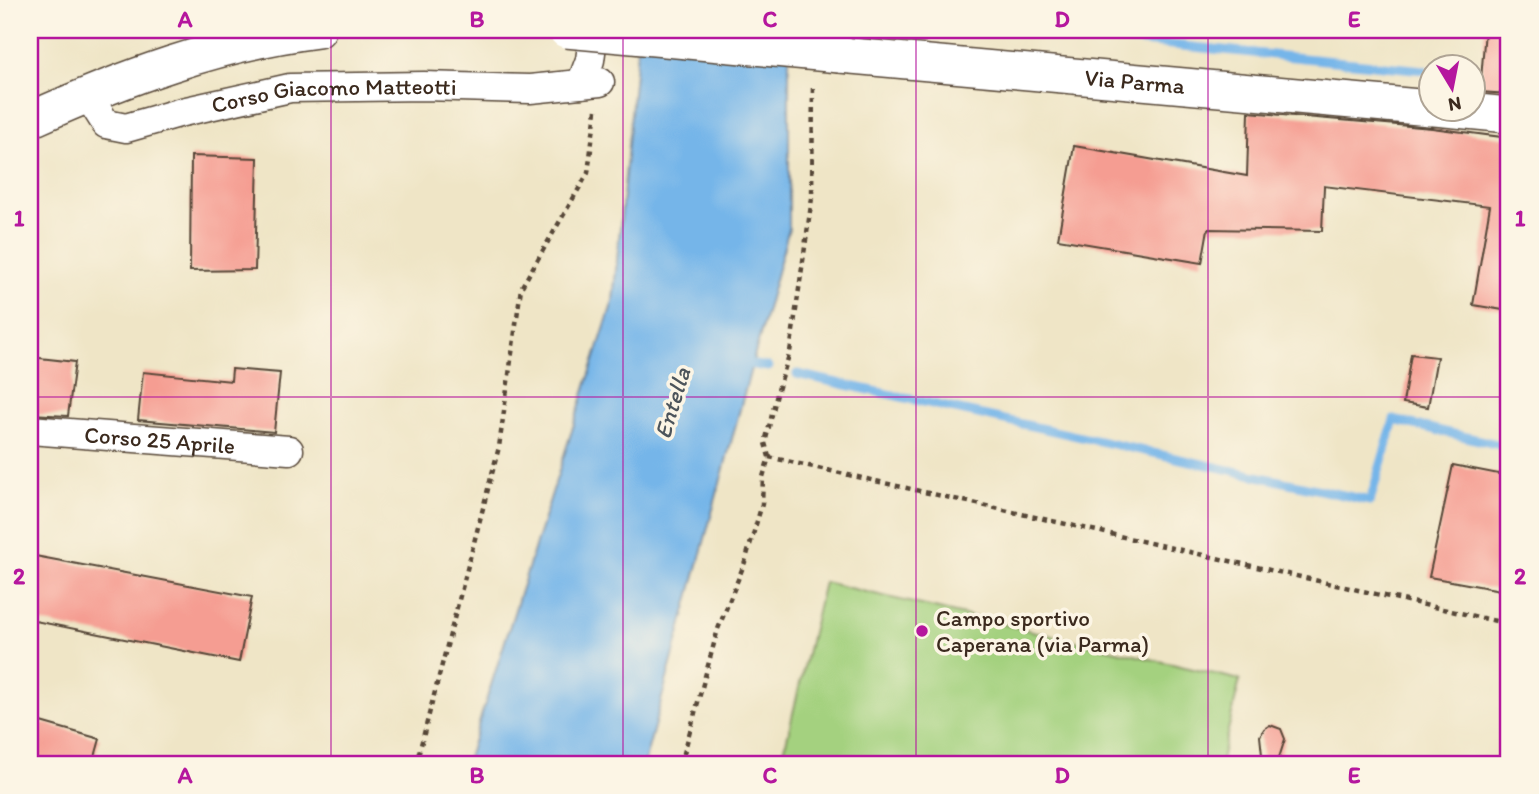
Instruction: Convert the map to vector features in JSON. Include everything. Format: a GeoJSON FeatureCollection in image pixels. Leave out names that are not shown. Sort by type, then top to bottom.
{"type":"FeatureCollection","features":[{"type":"Feature","properties":{"kind":"main road"},"geometry":{"type":"LineString","coordinates":[[30,120],[154,68],[290,33],[318,30]]}},
{"type":"Feature","properties":{"kind":"main road","name":"Via Parma"},"geometry":{"type":"LineString","coordinates":[[566,30],[1416,106]]}},
{"type":"Feature","properties":{"kind":"main road","name":"Via Parma"},"geometry":{"type":"LineString","coordinates":[[1486,113],[1509,115]]}},
{"type":"Feature","properties":{"kind":"street"},"geometry":{"type":"LineString","coordinates":[[590,83],[594,30]]}},
{"type":"Feature","properties":{"kind":"street","name":"Corso Giacomo Matteotti"},"geometry":{"type":"LineString","coordinates":[[87,94],[106,124],[126,128],[182,112],[290,88],[424,86],[530,89],[590,83]]}},
{"type":"Feature","properties":{"kind":"street","name":"Corso 25 Aprile"},"geometry":{"type":"LineString","coordinates":[[30,430],[289,450]]}},
{"type":"Feature","properties":{"kind":"path"},"geometry":{"type":"LineString","coordinates":[[681,764],[718,629],[745,562],[762,504],[763,477],[769,457],[765,443],[790,352],[812,198],[813,82]]}},
{"type":"Feature","properties":{"kind":"path"},"geometry":{"type":"LineString","coordinates":[[416,764],[499,447],[521,288],[589,173],[590,83]]}},
{"type":"Feature","properties":{"kind":"path"},"geometry":{"type":"LineString","coordinates":[[769,457],[1509,624]]}},
{"type":"Feature","properties":{"kind":"green space","name":"Campo sportivo Caperana (via Parma)"},"geometry":{"type":"Polygon","coordinates":[[[824,582],[1240,680],[1220,764],[781,764],[824,582]]]}},
{"type":"Feature","properties":{"kind":"water","name":"Entella"},"geometry":{"type":"Polygon","coordinates":[[[639,30],[789,30],[789,228],[644,764],[466,764],[613,301],[639,30]]]}},
{"type":"Feature","properties":{"kind":"building"},"geometry":{"type":"Polygon","coordinates":[[[1485,30],[1509,30],[1509,94],[1486,92],[1486,52],[1483,52],[1485,30]]]}},
{"type":"Feature","properties":{"kind":"building"},"geometry":{"type":"Polygon","coordinates":[[[1249,112],[1432,128],[1509,138],[1509,311],[1473,305],[1490,206],[1324,186],[1322,231],[1208,229],[1202,263],[1058,239],[1074,146],[1247,176],[1249,112]]]}},
{"type":"Feature","properties":{"kind":"building"},"geometry":{"type":"Polygon","coordinates":[[[191,156],[258,158],[255,270],[190,271],[191,156]]]}},
{"type":"Feature","properties":{"kind":"building"},"geometry":{"type":"Polygon","coordinates":[[[1411,354],[1437,357],[1428,407],[1403,403],[1411,354]]]}},
{"type":"Feature","properties":{"kind":"building"},"geometry":{"type":"Polygon","coordinates":[[[30,357],[75,362],[68,416],[30,414],[30,357]]]}},
{"type":"Feature","properties":{"kind":"building"},"geometry":{"type":"Polygon","coordinates":[[[232,369],[280,373],[274,432],[138,420],[143,372],[231,381],[232,369]]]}},
{"type":"Feature","properties":{"kind":"building"},"geometry":{"type":"Polygon","coordinates":[[[1453,465],[1509,476],[1509,576],[1506,591],[1429,577],[1453,465]]]}},
{"type":"Feature","properties":{"kind":"building"},"geometry":{"type":"Polygon","coordinates":[[[30,555],[252,597],[239,662],[30,620],[30,555]]]}},
{"type":"Feature","properties":{"kind":"building"},"geometry":{"type":"Polygon","coordinates":[[[30,719],[100,739],[93,764],[30,764],[30,719]]]}},
{"type":"Feature","properties":{"kind":"building"},"geometry":{"type":"Polygon","coordinates":[[[1270,725],[1281,729],[1285,739],[1277,764],[1263,764],[1260,736],[1270,725]]]}},
{"type":"Feature","properties":{"kind":"waterway"},"geometry":{"type":"LineString","coordinates":[[1021,30],[1416,69]]}},
{"type":"Feature","properties":{"kind":"waterway"},"geometry":{"type":"LineString","coordinates":[[742,363],[768,367]]}},
{"type":"Feature","properties":{"kind":"waterway"},"geometry":{"type":"LineString","coordinates":[[797,374],[1370,501],[1394,420],[1509,447]]}},
{"type":"Feature","properties":{"kind":"place","name":"Campo sportivo Caperana (via Parma)"},"geometry":{"type":"Point","coordinates":[922,631]}}]}
